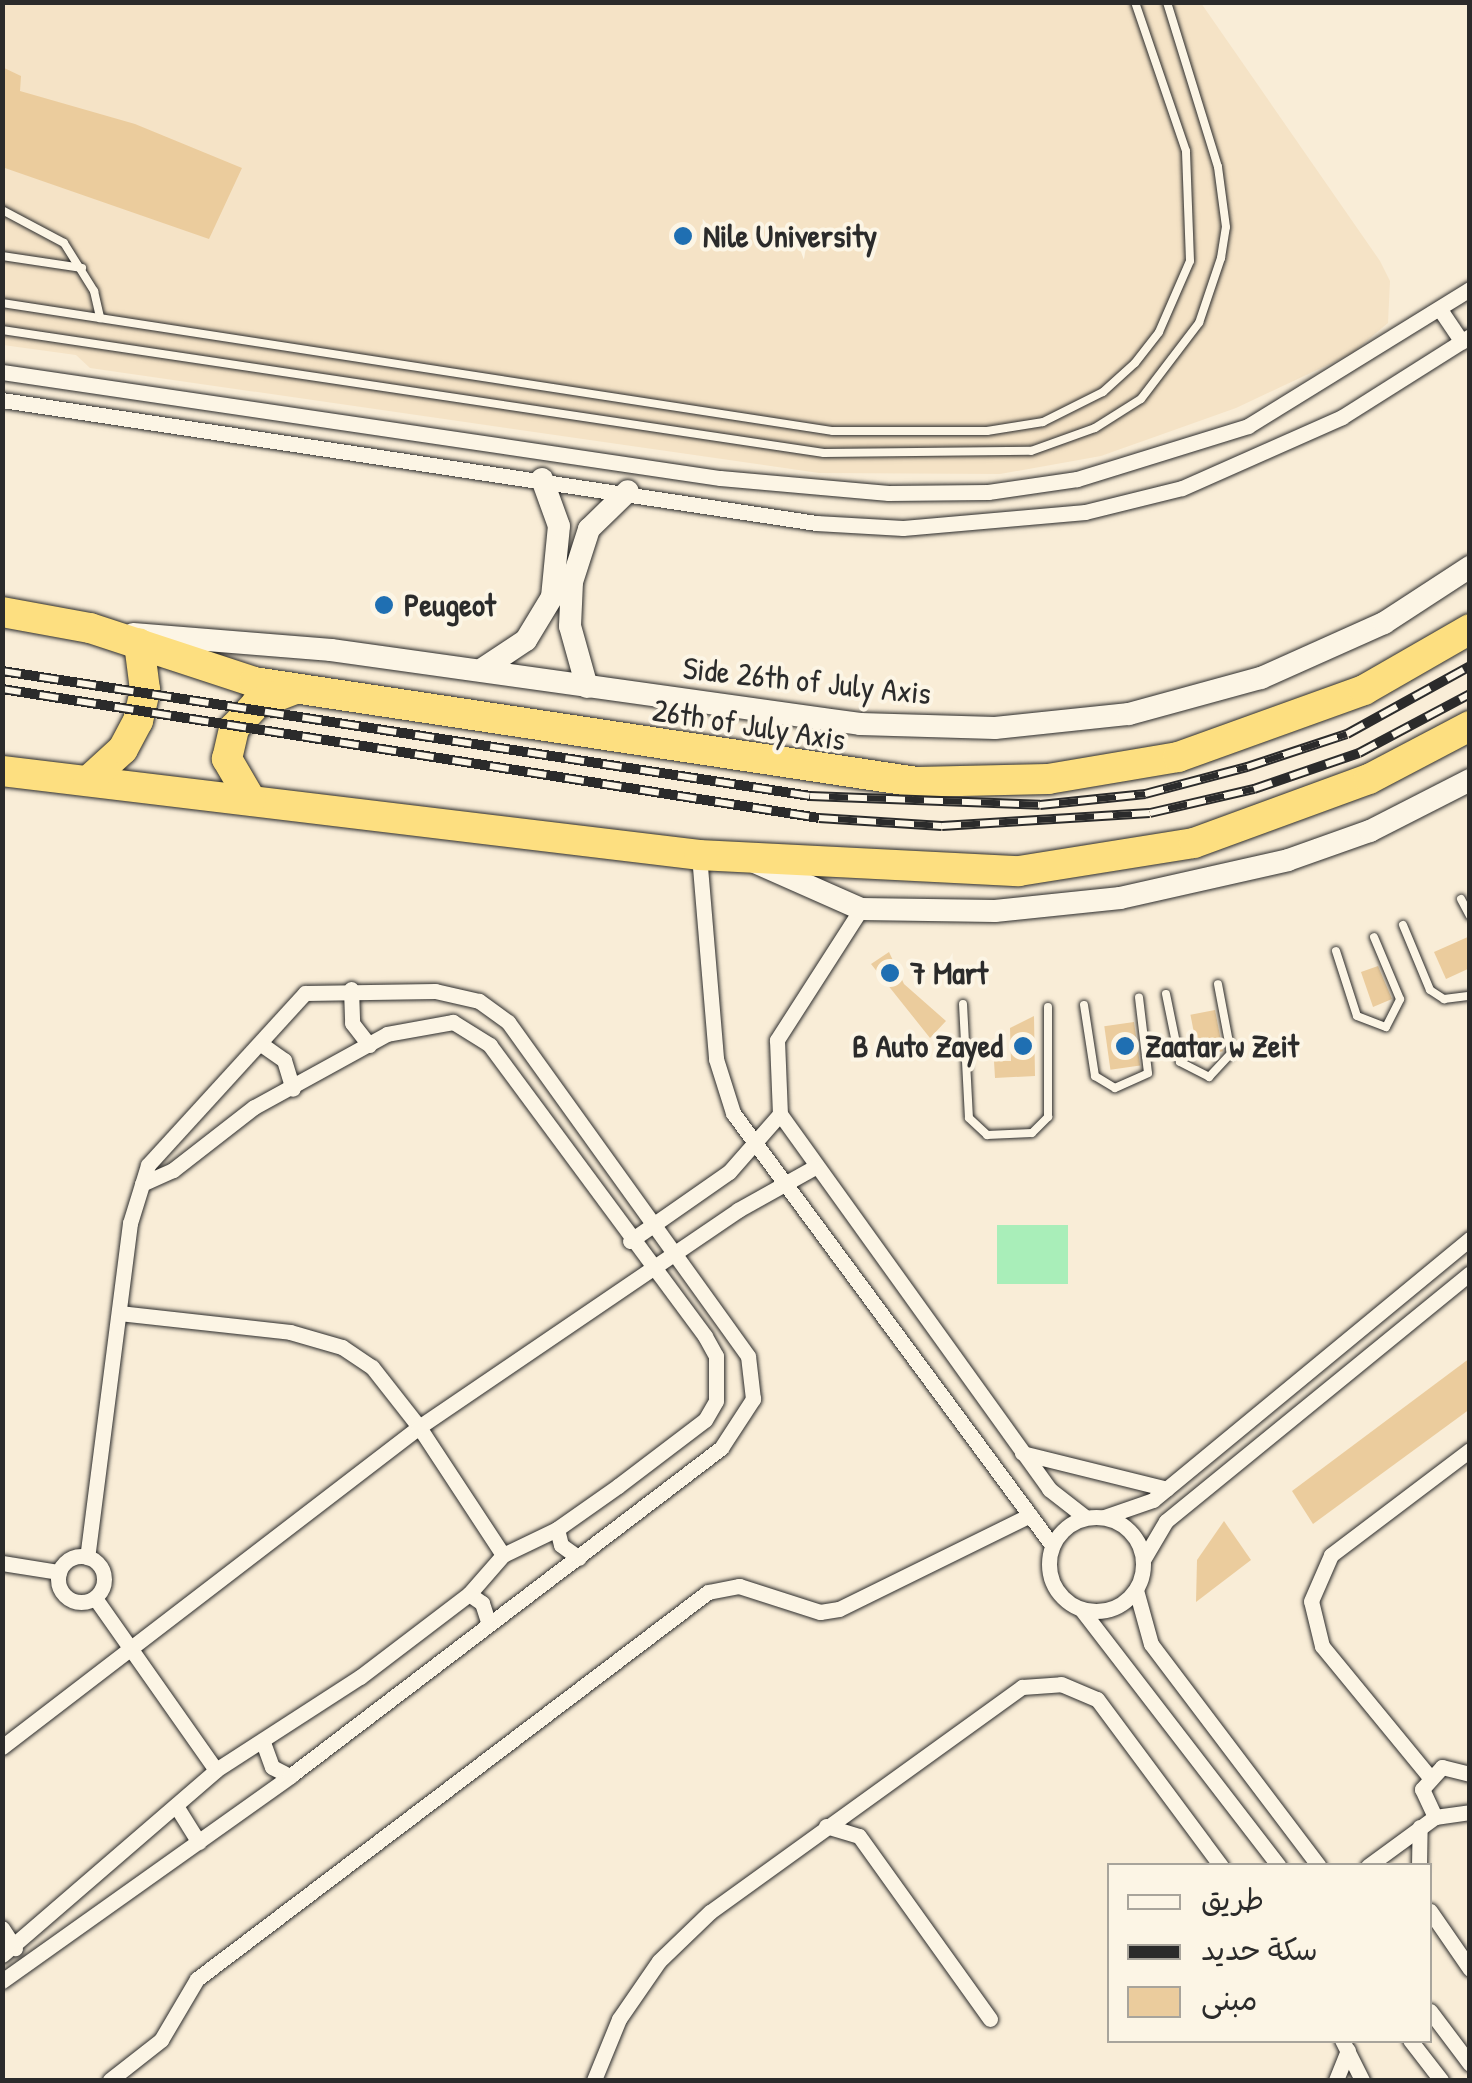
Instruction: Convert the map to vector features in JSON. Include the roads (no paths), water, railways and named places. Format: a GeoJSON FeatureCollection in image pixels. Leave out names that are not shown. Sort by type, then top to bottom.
{"type":"FeatureCollection","features":[{"type":"Feature","properties":{"kind":"highway","name":"26th of July Axis"},"geometry":{"type":"LineString","coordinates":[[2,612],[108,633],[214,672],[296,689],[851,777],[983,783],[1114,770],[1242,739],[1364,690],[1470,630]]}},
{"type":"Feature","properties":{"kind":"highway"},"geometry":{"type":"LineString","coordinates":[[88,781],[123,749],[138,721],[145,690],[139,643]]}},
{"type":"Feature","properties":{"kind":"highway"},"geometry":{"type":"LineString","coordinates":[[251,800],[227,759],[234,728],[256,704],[296,689]]}},
{"type":"Feature","properties":{"kind":"highway"},"geometry":{"type":"LineString","coordinates":[[2,770],[699,855],[932,872],[1109,861],[1285,812],[1470,726]]}},
{"type":"Feature","properties":{"kind":"main road"},"geometry":{"type":"LineString","coordinates":[[481,670],[526,640],[552,596],[560,526],[542,479]]}},
{"type":"Feature","properties":{"kind":"main road"},"geometry":{"type":"LineString","coordinates":[[587,687],[570,626],[572,582],[589,530],[628,491]]}},
{"type":"Feature","properties":{"kind":"main road","name":"Side 26th of July Axis"},"geometry":{"type":"LineString","coordinates":[[108,633],[481,670],[927,729],[1129,714],[1323,652],[1470,567]]}},
{"type":"Feature","properties":{"kind":"main road"},"geometry":{"type":"LineString","coordinates":[[750,860],[861,910],[995,911],[1204,882],[1354,837],[1470,783]]}},
{"type":"Feature","properties":{"kind":"street"},"geometry":{"type":"LineString","coordinates":[[2,372],[720,478],[888,493],[988,492],[1077,479],[1248,426],[1441,311],[1470,289]]}},
{"type":"Feature","properties":{"kind":"street"},"geometry":{"type":"LineString","coordinates":[[2,400],[628,491],[816,523],[903,528],[1086,512],[1182,488],[1262,456],[1466,339],[1441,311]]}},
{"type":"Feature","properties":{"kind":"street"},"geometry":{"type":"LineString","coordinates":[[699,855],[719,1078],[752,1142],[1052,1545],[1050,1578],[1081,1609],[1277,1863]]}},
{"type":"Feature","properties":{"kind":"street"},"geometry":{"type":"LineString","coordinates":[[861,910],[777,1040],[780,1114],[813,1168],[1022,1454],[1057,1499],[1086,1518]]}},
{"type":"Feature","properties":{"kind":"street"},"geometry":{"type":"LineString","coordinates":[[350,989],[352,1023],[368,1045]]}},
{"type":"Feature","properties":{"kind":"street"},"geometry":{"type":"LineString","coordinates":[[2,1981],[290,1776],[722,1448],[752,1399],[748,1356],[508,1022],[457,994],[350,989],[305,992],[261,1044],[166,1140],[142,1184],[119,1313],[87,1556],[104,1575],[94,1598]]}},
{"type":"Feature","properties":{"kind":"street"},"geometry":{"type":"LineString","coordinates":[[2,1928],[9,1952],[178,1809],[216,1770],[264,1745],[468,1594],[503,1555],[557,1530],[704,1420],[716,1400],[716,1356],[473,1030],[434,1020],[368,1045],[142,1184]]}},
{"type":"Feature","properties":{"kind":"street"},"geometry":{"type":"LineString","coordinates":[[261,1044],[284,1060],[293,1089]]}},
{"type":"Feature","properties":{"kind":"street"},"geometry":{"type":"LineString","coordinates":[[630,1242],[729,1172],[780,1114]]}},
{"type":"Feature","properties":{"kind":"street"},"geometry":{"type":"LineString","coordinates":[[4,1744],[419,1427],[676,1252],[813,1168]]}},
{"type":"Feature","properties":{"kind":"street"},"geometry":{"type":"LineString","coordinates":[[1052,1545],[1086,1518],[1138,1509],[1167,1489],[1470,1239]]}},
{"type":"Feature","properties":{"kind":"street"},"geometry":{"type":"LineString","coordinates":[[1317,1863],[1151,1644],[1136,1590],[1144,1560],[1166,1520],[1470,1273]]}},
{"type":"Feature","properties":{"kind":"street"},"geometry":{"type":"LineString","coordinates":[[119,1313],[290,1332],[342,1347],[372,1367],[419,1427],[503,1555]]}},
{"type":"Feature","properties":{"kind":"street"},"geometry":{"type":"LineString","coordinates":[[1428,1775],[1322,1646],[1311,1601],[1331,1555],[1470,1450]]}},
{"type":"Feature","properties":{"kind":"street"},"geometry":{"type":"LineString","coordinates":[[1022,1454],[1167,1489]]}},
{"type":"Feature","properties":{"kind":"street"},"geometry":{"type":"LineString","coordinates":[[110,2080],[161,2040],[197,1978],[708,1592],[739,1586],[803,1608],[840,1609],[1030,1514]]}},
{"type":"Feature","properties":{"kind":"street"},"geometry":{"type":"LineString","coordinates":[[1104,1517],[1135,1537],[1144,1560]]}},
{"type":"Feature","properties":{"kind":"street"},"geometry":{"type":"LineString","coordinates":[[557,1530],[560,1545],[579,1558]]}},
{"type":"Feature","properties":{"kind":"street"},"geometry":{"type":"LineString","coordinates":[[2,1563],[58,1572],[87,1556]]}},
{"type":"Feature","properties":{"kind":"street"},"geometry":{"type":"LineString","coordinates":[[58,1572],[67,1598],[94,1598]]}},
{"type":"Feature","properties":{"kind":"street"},"geometry":{"type":"LineString","coordinates":[[1081,1609],[1112,1609],[1136,1590]]}},
{"type":"Feature","properties":{"kind":"street"},"geometry":{"type":"LineString","coordinates":[[468,1594],[482,1603],[489,1624]]}},
{"type":"Feature","properties":{"kind":"street"},"geometry":{"type":"LineString","coordinates":[[94,1598],[216,1770]]}},
{"type":"Feature","properties":{"kind":"street"},"geometry":{"type":"LineString","coordinates":[[594,2080],[619,2019],[659,1961],[826,1826],[1022,1687],[1061,1684],[1096,1699],[1219,1863]]}},
{"type":"Feature","properties":{"kind":"street"},"geometry":{"type":"LineString","coordinates":[[264,1745],[272,1767],[290,1776]]}},
{"type":"Feature","properties":{"kind":"street"},"geometry":{"type":"LineString","coordinates":[[1428,1775],[1450,1765],[1470,1774]]}},
{"type":"Feature","properties":{"kind":"street"},"geometry":{"type":"LineString","coordinates":[[1428,1775],[1422,1797],[1435,1816]]}},
{"type":"Feature","properties":{"kind":"street"},"geometry":{"type":"LineString","coordinates":[[860,1836],[862,1800]]}},
{"type":"Feature","properties":{"kind":"street"},"geometry":{"type":"LineString","coordinates":[[178,1809],[199,1842]]}},
{"type":"Feature","properties":{"kind":"street"},"geometry":{"type":"LineString","coordinates":[[1372,1863],[1435,1816],[1470,1812]]}},
{"type":"Feature","properties":{"kind":"street"},"geometry":{"type":"LineString","coordinates":[[826,1826],[860,1836],[990,2019]]}},
{"type":"Feature","properties":{"kind":"street"},"geometry":{"type":"LineString","coordinates":[[1418,1863],[1420,1827]]}},
{"type":"Feature","properties":{"kind":"street"},"geometry":{"type":"LineString","coordinates":[[1432,1914],[1470,1969]]}},
{"type":"Feature","properties":{"kind":"street"},"geometry":{"type":"LineString","coordinates":[[1432,2014],[1470,2064]]}},
{"type":"Feature","properties":{"kind":"street"},"geometry":{"type":"LineString","coordinates":[[1412,2043],[1440,2080]]}},
{"type":"Feature","properties":{"kind":"street"},"geometry":{"type":"LineString","coordinates":[[1336,2080],[1345,2045]]}},
{"type":"Feature","properties":{"kind":"street"},"geometry":{"type":"LineString","coordinates":[[1345,2045],[1362,2080]]}},
{"type":"Feature","properties":{"kind":"lane"},"geometry":{"type":"LineString","coordinates":[[2,303],[832,431],[986,431],[1043,422],[1103,392],[1135,362],[1159,332],[1190,261],[1186,151],[1135,2]]}},
{"type":"Feature","properties":{"kind":"lane"},"geometry":{"type":"LineString","coordinates":[[2,330],[824,453],[988,456],[1066,440],[1141,398],[1182,353],[1221,258],[1226,227],[1218,167],[1167,2]]}},
{"type":"Feature","properties":{"kind":"lane"},"geometry":{"type":"LineString","coordinates":[[2,210],[41,226],[82,268],[100,318]]}},
{"type":"Feature","properties":{"kind":"lane"},"geometry":{"type":"LineString","coordinates":[[2,256],[82,268]]}},
{"type":"Feature","properties":{"kind":"lane"},"geometry":{"type":"LineString","coordinates":[[226,361],[229,338]]}},
{"type":"Feature","properties":{"kind":"lane"},"geometry":{"type":"LineString","coordinates":[[1460,899],[1470,916]]}},
{"type":"Feature","properties":{"kind":"lane"},"geometry":{"type":"LineString","coordinates":[[1403,925],[1430,990],[1444,998],[1470,996]]}},
{"type":"Feature","properties":{"kind":"lane"},"geometry":{"type":"LineString","coordinates":[[1336,951],[1357,1016],[1386,1026],[1400,999],[1374,937]]}},
{"type":"Feature","properties":{"kind":"lane"},"geometry":{"type":"LineString","coordinates":[[1166,994],[1180,1062],[1209,1077],[1231,1053],[1218,984]]}},
{"type":"Feature","properties":{"kind":"lane"},"geometry":{"type":"LineString","coordinates":[[1084,1004],[1095,1076],[1116,1088],[1148,1074],[1139,998]]}},
{"type":"Feature","properties":{"kind":"lane"},"geometry":{"type":"LineString","coordinates":[[963,1004],[968,1118],[988,1135],[1032,1133],[1048,1117],[1048,1007]]}},
{"type":"Feature","properties":{"kind":"railway"},"geometry":{"type":"LineString","coordinates":[[2,671],[810,796],[1040,805],[1145,794],[1247,767],[1347,734],[1470,666]]}},
{"type":"Feature","properties":{"kind":"railway"},"geometry":{"type":"LineString","coordinates":[[2,689],[819,818],[942,826],[1150,813],[1254,789],[1359,753],[1470,694]]}},
{"type":"Feature","properties":{"kind":"place","name":"Nile University"},"geometry":{"type":"Point","coordinates":[683,236]}},
{"type":"Feature","properties":{"kind":"place","name":"Peugeot"},"geometry":{"type":"Point","coordinates":[384,605]}},
{"type":"Feature","properties":{"kind":"place","name":"7 Mart"},"geometry":{"type":"Point","coordinates":[890,973]}},
{"type":"Feature","properties":{"kind":"place","name":"B Auto Zayed"},"geometry":{"type":"Point","coordinates":[1023,1046]}},
{"type":"Feature","properties":{"kind":"place","name":"Zaatar w Zeit"},"geometry":{"type":"Point","coordinates":[1125,1046]}}]}
